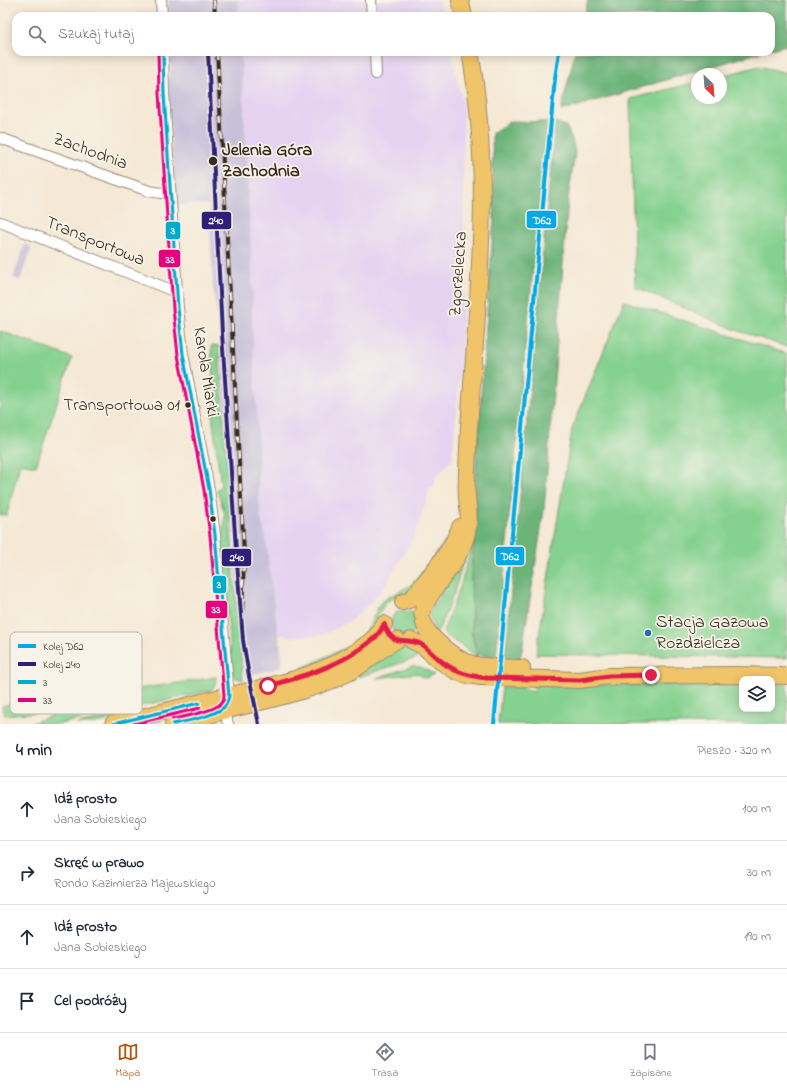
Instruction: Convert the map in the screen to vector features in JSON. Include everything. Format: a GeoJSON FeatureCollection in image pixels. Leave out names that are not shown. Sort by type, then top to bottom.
{"type":"FeatureCollection","features":[{"type":"Feature","properties":{"kind":"main road"},"geometry":{"type":"LineString","coordinates":[[460,0],[463,12]]}},
{"type":"Feature","properties":{"kind":"main road","name":"Zgorzelecka"},"geometry":{"type":"LineString","coordinates":[[403,602],[414,596],[455,539],[462,522],[467,498],[468,436],[482,222],[478,116],[471,56]]}},
{"type":"Feature","properties":{"kind":"main road","name":"Zgorzelecka"},"geometry":{"type":"LineString","coordinates":[[423,618],[424,605],[450,568],[466,538],[470,515],[467,498]]}},
{"type":"Feature","properties":{"kind":"main road"},"geometry":{"type":"LineString","coordinates":[[113,724],[227,710],[294,679],[334,664],[348,657],[379,634],[389,609],[398,603],[403,602],[412,604],[420,610],[429,634],[459,659],[472,664],[488,667],[580,671],[609,676]]}},
{"type":"Feature","properties":{"kind":"main road"},"geometry":{"type":"LineString","coordinates":[[173,724],[304,691],[324,684],[348,673],[388,646],[404,640],[416,638],[420,634],[423,618]]}},
{"type":"Feature","properties":{"kind":"main road"},"geometry":{"type":"LineString","coordinates":[[384,624],[391,637],[423,646],[440,661],[454,670],[474,677],[580,680],[609,676],[787,676]]}},
{"type":"Feature","properties":{"kind":"street"},"geometry":{"type":"LineString","coordinates":[[162,0],[162,12]]}},
{"type":"Feature","properties":{"kind":"street"},"geometry":{"type":"LineString","coordinates":[[371,0],[372,12]]}},
{"type":"Feature","properties":{"kind":"street","name":"Karola Miarki"},"geometry":{"type":"LineString","coordinates":[[163,56],[170,191],[183,354],[209,489],[215,535],[227,710]]}},
{"type":"Feature","properties":{"kind":"street"},"geometry":{"type":"LineString","coordinates":[[375,56],[376,74]]}},
{"type":"Feature","properties":{"kind":"street","name":"Zachodnia"},"geometry":{"type":"LineString","coordinates":[[0,138],[149,191],[159,193],[170,191]]}},
{"type":"Feature","properties":{"kind":"street","name":"Transportowa"},"geometry":{"type":"LineString","coordinates":[[0,222],[171,290],[177,290]]}},
{"type":"Feature","properties":{"kind":"shaded area"},"geometry":{"type":"Polygon","coordinates":[[[168,0],[238,0],[239,12],[169,12],[168,0]]]}},
{"type":"Feature","properties":{"kind":"shaded area"},"geometry":{"type":"Polygon","coordinates":[[[238,0],[439,0],[442,12],[239,12],[238,0]]]}},
{"type":"Feature","properties":{"kind":"shaded area"},"geometry":{"type":"Polygon","coordinates":[[[170,56],[241,56],[253,292],[252,320],[258,437],[259,500],[282,655],[282,667],[246,676],[241,641],[229,487],[221,344],[213,287],[209,206],[205,204],[175,205],[168,80],[171,70],[170,56]]]}},
{"type":"Feature","properties":{"kind":"shaded area"},"geometry":{"type":"Polygon","coordinates":[[[241,56],[452,56],[463,103],[464,285],[461,359],[452,459],[435,478],[435,488],[430,488],[416,533],[388,581],[373,600],[350,621],[323,635],[293,637],[279,635],[266,539],[261,519],[259,500],[260,476],[252,320],[253,292],[241,56]]]}},
{"type":"Feature","properties":{"kind":"shaded area"},"geometry":{"type":"Polygon","coordinates":[[[25,244],[32,247],[20,280],[13,278],[25,244]]]}},
{"type":"Feature","properties":{"kind":"green space"},"geometry":{"type":"Polygon","coordinates":[[[588,0],[787,0],[787,45],[775,48],[775,12],[585,12],[588,0]]]}},
{"type":"Feature","properties":{"kind":"green space"},"geometry":{"type":"Polygon","coordinates":[[[574,56],[747,56],[707,68],[691,68],[691,73],[561,111],[574,56]]]}},
{"type":"Feature","properties":{"kind":"green space"},"geometry":{"type":"Polygon","coordinates":[[[759,66],[787,73],[787,347],[736,330],[635,287],[630,99],[691,84],[691,104],[727,104],[727,74],[759,66]]]}},
{"type":"Feature","properties":{"kind":"green space"},"geometry":{"type":"Polygon","coordinates":[[[510,121],[547,122],[496,658],[478,655],[472,635],[471,569],[475,538],[478,436],[494,216],[492,133],[510,121]]]}},
{"type":"Feature","properties":{"kind":"green space"},"geometry":{"type":"Polygon","coordinates":[[[555,122],[566,126],[572,139],[575,153],[568,199],[544,510],[520,659],[505,657],[505,655],[555,122]]]}},
{"type":"Feature","properties":{"kind":"green space"},"geometry":{"type":"Polygon","coordinates":[[[624,301],[787,354],[787,658],[536,654],[572,429],[624,301]]]}},
{"type":"Feature","properties":{"kind":"green space"},"geometry":{"type":"Polygon","coordinates":[[[0,331],[72,358],[36,466],[20,463],[7,515],[0,515],[0,331]]]}},
{"type":"Feature","properties":{"kind":"green space"},"geometry":{"type":"Polygon","coordinates":[[[211,346],[219,346],[233,566],[243,680],[236,678],[233,674],[220,536],[225,523],[225,517],[217,489],[221,485],[212,415],[215,415],[211,346]]]}},
{"type":"Feature","properties":{"kind":"green space"},"geometry":{"type":"Polygon","coordinates":[[[475,436],[478,436],[475,538],[471,569],[472,635],[477,656],[445,635],[443,632],[460,587],[472,545],[475,436]]]}},
{"type":"Feature","properties":{"kind":"green space"},"geometry":{"type":"Polygon","coordinates":[[[446,540],[414,590],[391,599],[383,607],[379,614],[377,626],[348,651],[303,669],[301,668],[349,646],[357,640],[370,624],[380,603],[409,586],[417,579],[446,540]]]}},
{"type":"Feature","properties":{"kind":"green space"},"geometry":{"type":"Polygon","coordinates":[[[467,549],[454,593],[436,636],[429,612],[467,549]]]}},
{"type":"Feature","properties":{"kind":"green space"},"geometry":{"type":"Polygon","coordinates":[[[404,610],[413,614],[417,623],[413,632],[404,636],[395,632],[391,623],[395,614],[404,610]]]}},
{"type":"Feature","properties":{"kind":"green space"},"geometry":{"type":"Polygon","coordinates":[[[394,647],[424,650],[416,658],[359,677],[359,675],[394,647]]]}},
{"type":"Feature","properties":{"kind":"green space"},"geometry":{"type":"Polygon","coordinates":[[[413,666],[421,667],[434,674],[425,678],[419,673],[376,678],[413,666]]]}},
{"type":"Feature","properties":{"kind":"green space"},"geometry":{"type":"Polygon","coordinates":[[[216,677],[212,690],[142,706],[142,688],[216,677]]]}},
{"type":"Feature","properties":{"kind":"green space"},"geometry":{"type":"Polygon","coordinates":[[[739,683],[739,712],[775,712],[775,684],[787,684],[787,724],[498,724],[502,687],[524,687],[533,692],[535,690],[531,684],[652,685],[739,683]]]}},
{"type":"Feature","properties":{"kind":"green space"},"geometry":{"type":"Polygon","coordinates":[[[10,704],[10,714],[18,714],[5,715],[2,706],[10,704]]]}},
{"type":"Feature","properties":{"kind":"green space"},"geometry":{"type":"Polygon","coordinates":[[[57,714],[105,714],[60,724],[29,724],[57,714]]]}},
{"type":"Feature","properties":{"kind":"green space"},"geometry":{"type":"Polygon","coordinates":[[[122,714],[133,714],[94,724],[77,724],[122,714]]]}},
{"type":"Feature","properties":{"kind":"railway"},"geometry":{"type":"LineString","coordinates":[[214,0],[215,12]]}},
{"type":"Feature","properties":{"kind":"railway"},"geometry":{"type":"LineString","coordinates":[[217,56],[244,554],[242,621]]}},
{"type":"Feature","properties":{"kind":"rail line","name":"240"},"geometry":{"type":"LineString","coordinates":[[208,56],[222,333],[236,550],[243,640],[259,724]]}},
{"type":"Feature","properties":{"kind":"rail line","name":"D62"},"geometry":{"type":"LineString","coordinates":[[494,724],[555,78],[558,56]]}},
{"type":"Feature","properties":{"kind":"transit line","name":"33"},"geometry":{"type":"LineString","coordinates":[[158,56],[159,94],[173,309],[178,355],[204,490],[210,536],[224,695],[222,702],[214,708],[172,719]]}},
{"type":"Feature","properties":{"kind":"transit line","name":"3"},"geometry":{"type":"LineString","coordinates":[[163,56],[164,94],[178,308],[183,354],[209,489],[215,535],[229,696],[228,702],[222,709],[201,718],[173,724]]}},
{"type":"Feature","properties":{"kind":"transit line","name":"3"},"geometry":{"type":"LineString","coordinates":[[113,724],[199,703]]}},
{"type":"Feature","properties":{"kind":"transit line","name":"33"},"geometry":{"type":"LineString","coordinates":[[134,724],[200,708]]}},
{"type":"Feature","properties":{"kind":"place","name":"Jelenia Góra Zachodnia"},"geometry":{"type":"Point","coordinates":[213,161]}},
{"type":"Feature","properties":{"kind":"place","name":"Transportowa 01"},"geometry":{"type":"Point","coordinates":[188,405]}},
{"type":"Feature","properties":{"kind":"place","name":"Stacja Gazowa Rozdzielcza"},"geometry":{"type":"Point","coordinates":[648,633]}},
{"type":"Feature","properties":{"kind":"route"},"geometry":{"type":"LineString","coordinates":[[268,686],[314,672],[348,657],[379,634],[384,624],[391,637],[397,640],[411,640],[416,642],[448,666],[460,673],[474,677],[580,680],[609,676],[651,675]]}}]}
